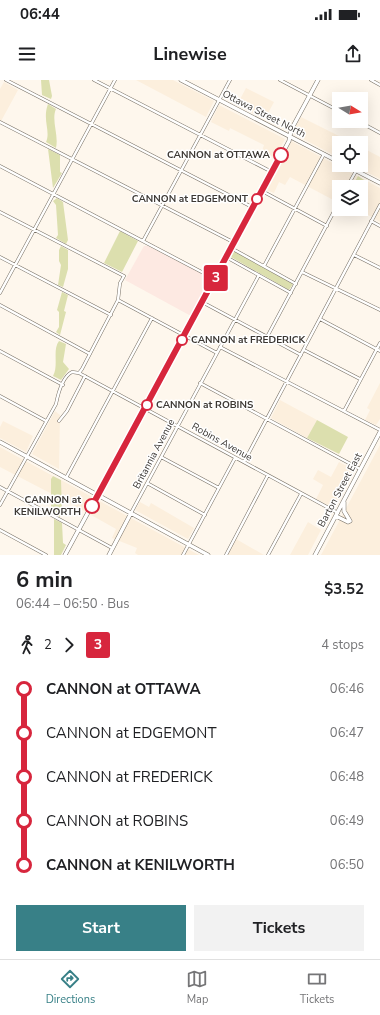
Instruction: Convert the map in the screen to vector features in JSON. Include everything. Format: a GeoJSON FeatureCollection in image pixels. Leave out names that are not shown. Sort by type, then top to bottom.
{"type":"FeatureCollection","features":[{"type":"Feature","properties":{"kind":"main road","name":"Ottawa Street North"},"geometry":{"type":"LineString","coordinates":[[181,80],[332,158]]}},
{"type":"Feature","properties":{"kind":"main road"},"geometry":{"type":"LineString","coordinates":[[65,555],[99,495],[289,141],[290,130],[318,80]]}},
{"type":"Feature","properties":{"kind":"main road"},"geometry":{"type":"LineString","coordinates":[[358,172],[380,183]]}},
{"type":"Feature","properties":{"kind":"main road","name":"Barton Street East"},"geometry":{"type":"LineString","coordinates":[[315,555],[380,431]]}},
{"type":"Feature","properties":{"kind":"main road"},"geometry":{"type":"LineString","coordinates":[[0,442],[208,555]]}},
{"type":"Feature","properties":{"kind":"main road"},"geometry":{"type":"LineString","coordinates":[[337,514],[350,521],[344,511],[344,500]]}},
{"type":"Feature","properties":{"kind":"main road","name":"Britannia Avenue"},"geometry":{"type":"LineString","coordinates":[[109,555],[131,513]]}},
{"type":"Feature","properties":{"kind":"street"},"geometry":{"type":"LineString","coordinates":[[6,80],[252,208]]}},
{"type":"Feature","properties":{"kind":"street"},"geometry":{"type":"LineString","coordinates":[[94,80],[272,172]]}},
{"type":"Feature","properties":{"kind":"street"},"geometry":{"type":"LineString","coordinates":[[0,293],[115,80]]}},
{"type":"Feature","properties":{"kind":"street"},"geometry":{"type":"LineString","coordinates":[[143,241],[230,80]]}},
{"type":"Feature","properties":{"kind":"street"},"geometry":{"type":"LineString","coordinates":[[280,80],[332,107]]}},
{"type":"Feature","properties":{"kind":"street"},"geometry":{"type":"LineString","coordinates":[[371,80],[380,85]]}},
{"type":"Feature","properties":{"kind":"street"},"geometry":{"type":"LineString","coordinates":[[0,122],[234,242]]}},
{"type":"Feature","properties":{"kind":"street"},"geometry":{"type":"LineString","coordinates":[[368,126],[380,133]]}},
{"type":"Feature","properties":{"kind":"street"},"geometry":{"type":"LineString","coordinates":[[264,266],[324,154]]}},
{"type":"Feature","properties":{"kind":"street"},"geometry":{"type":"LineString","coordinates":[[0,166],[215,279]]}},
{"type":"Feature","properties":{"kind":"street"},"geometry":{"type":"LineString","coordinates":[[262,190],[327,226]]}},
{"type":"Feature","properties":{"kind":"street"},"geometry":{"type":"LineString","coordinates":[[244,462],[380,205]]}},
{"type":"Feature","properties":{"kind":"street"},"geometry":{"type":"LineString","coordinates":[[0,212],[124,276],[120,283],[118,300],[90,354],[79,372],[69,374],[56,404],[0,505]]}},
{"type":"Feature","properties":{"kind":"street"},"geometry":{"type":"LineString","coordinates":[[267,337],[332,216]]}},
{"type":"Feature","properties":{"kind":"street"},"geometry":{"type":"LineString","coordinates":[[371,221],[380,226]]}},
{"type":"Feature","properties":{"kind":"street"},"geometry":{"type":"LineString","coordinates":[[231,248],[296,284]]}},
{"type":"Feature","properties":{"kind":"street"},"geometry":{"type":"LineString","coordinates":[[354,254],[380,268]]}},
{"type":"Feature","properties":{"kind":"street"},"geometry":{"type":"LineString","coordinates":[[0,257],[111,315]]}},
{"type":"Feature","properties":{"kind":"street"},"geometry":{"type":"LineString","coordinates":[[226,257],[291,293]]}},
{"type":"Feature","properties":{"kind":"street"},"geometry":{"type":"LineString","coordinates":[[302,272],[380,310]]}},
{"type":"Feature","properties":{"kind":"street","name":"Britannia Avenue"},"geometry":{"type":"LineString","coordinates":[[131,513],[259,275]]}},
{"type":"Feature","properties":{"kind":"street"},"geometry":{"type":"LineString","coordinates":[[118,300],[217,353]]}},
{"type":"Feature","properties":{"kind":"street"},"geometry":{"type":"LineString","coordinates":[[202,302],[301,355]]}},
{"type":"Feature","properties":{"kind":"street"},"geometry":{"type":"LineString","coordinates":[[0,305],[90,354]]}},
{"type":"Feature","properties":{"kind":"street"},"geometry":{"type":"LineString","coordinates":[[66,478],[152,318]]}},
{"type":"Feature","properties":{"kind":"street"},"geometry":{"type":"LineString","coordinates":[[320,319],[378,350]]}},
{"type":"Feature","properties":{"kind":"street"},"geometry":{"type":"LineString","coordinates":[[344,411],[360,379],[378,350],[380,343]]}},
{"type":"Feature","properties":{"kind":"street"},"geometry":{"type":"LineString","coordinates":[[220,347],[380,431]]}},
{"type":"Feature","properties":{"kind":"street"},"geometry":{"type":"LineString","coordinates":[[304,350],[360,379]]}},
{"type":"Feature","properties":{"kind":"street"},"geometry":{"type":"LineString","coordinates":[[0,351],[63,385]]}},
{"type":"Feature","properties":{"kind":"street","name":"Robins Avenue"},"geometry":{"type":"LineString","coordinates":[[79,372],[337,514]]}},
{"type":"Feature","properties":{"kind":"street"},"geometry":{"type":"LineString","coordinates":[[59,421],[67,411],[86,376]]}},
{"type":"Feature","properties":{"kind":"street"},"geometry":{"type":"LineString","coordinates":[[200,383],[360,469]]}},
{"type":"Feature","properties":{"kind":"street"},"geometry":{"type":"LineString","coordinates":[[0,396],[46,421]]}},
{"type":"Feature","properties":{"kind":"street"},"geometry":{"type":"LineString","coordinates":[[161,456],[219,488]]}},
{"type":"Feature","properties":{"kind":"street"},"geometry":{"type":"LineString","coordinates":[[183,555],[235,458]]}},
{"type":"Feature","properties":{"kind":"street"},"geometry":{"type":"LineString","coordinates":[[226,555],[268,475]]}},
{"type":"Feature","properties":{"kind":"street"},"geometry":{"type":"LineString","coordinates":[[147,483],[205,515]]}},
{"type":"Feature","properties":{"kind":"street"},"geometry":{"type":"LineString","coordinates":[[0,487],[112,548]]}},
{"type":"Feature","properties":{"kind":"street"},"geometry":{"type":"LineString","coordinates":[[268,555],[301,494]]}},
{"type":"Feature","properties":{"kind":"street"},"geometry":{"type":"LineString","coordinates":[[0,530],[46,555]]}},
{"type":"Feature","properties":{"kind":"shaded area"},"geometry":{"type":"Polygon","coordinates":[[[136,80],[173,80],[214,101],[206,117],[136,80]]]}},
{"type":"Feature","properties":{"kind":"shaded area"},"geometry":{"type":"Polygon","coordinates":[[[4,82],[18,90],[0,123],[0,89],[4,82]]]}},
{"type":"Feature","properties":{"kind":"shaded area"},"geometry":{"type":"Polygon","coordinates":[[[246,88],[274,102],[265,119],[237,105],[246,88]]]}},
{"type":"Feature","properties":{"kind":"shaded area"},"geometry":{"type":"Polygon","coordinates":[[[219,105],[285,139],[275,158],[262,151],[264,145],[230,128],[229,131],[211,122],[219,105]]]}},
{"type":"Feature","properties":{"kind":"shaded area"},"geometry":{"type":"Polygon","coordinates":[[[301,117],[339,136],[332,136],[332,154],[292,133],[301,117]]]}},
{"type":"Feature","properties":{"kind":"shaded area"},"geometry":{"type":"Polygon","coordinates":[[[291,141],[332,163],[332,172],[350,172],[365,180],[332,180],[332,199],[290,177],[285,185],[279,182],[274,193],[266,190],[291,141]]]}},
{"type":"Feature","properties":{"kind":"shaded area"},"geometry":{"type":"Polygon","coordinates":[[[368,151],[380,157],[380,179],[366,172],[368,172],[368,151]]]}},
{"type":"Feature","properties":{"kind":"shaded area"},"geometry":{"type":"Polygon","coordinates":[[[368,182],[380,188],[380,222],[368,215],[368,182]]]}},
{"type":"Feature","properties":{"kind":"shaded area"},"geometry":{"type":"Polygon","coordinates":[[[144,246],[148,246],[210,278],[191,316],[125,280],[144,246]]]}},
{"type":"Feature","properties":{"kind":"shaded area"},"geometry":{"type":"Polygon","coordinates":[[[380,383],[380,419],[376,425],[365,420],[370,410],[367,408],[380,383]]]}},
{"type":"Feature","properties":{"kind":"shaded area"},"geometry":{"type":"Polygon","coordinates":[[[280,400],[317,420],[307,438],[271,418],[280,400]]]}},
{"type":"Feature","properties":{"kind":"shaded area"},"geometry":{"type":"Polygon","coordinates":[[[55,411],[60,415],[59,469],[32,454],[55,411]]]}},
{"type":"Feature","properties":{"kind":"shaded area"},"geometry":{"type":"Polygon","coordinates":[[[3,421],[33,436],[26,452],[0,438],[0,427],[3,421]]]}},
{"type":"Feature","properties":{"kind":"shaded area"},"geometry":{"type":"Polygon","coordinates":[[[380,445],[380,555],[321,555],[380,445]]]}},
{"type":"Feature","properties":{"kind":"shaded area"},"geometry":{"type":"Polygon","coordinates":[[[0,447],[53,476],[51,479],[52,494],[0,467],[0,447]]]}},
{"type":"Feature","properties":{"kind":"shaded area"},"geometry":{"type":"Polygon","coordinates":[[[339,462],[353,469],[334,508],[316,499],[323,485],[313,479],[318,470],[331,477],[339,462]]]}},
{"type":"Feature","properties":{"kind":"shaded area"},"geometry":{"type":"Polygon","coordinates":[[[61,480],[199,555],[138,555],[135,553],[137,548],[112,538],[116,529],[61,498],[61,480]]]}},
{"type":"Feature","properties":{"kind":"shaded area"},"geometry":{"type":"Polygon","coordinates":[[[140,502],[149,507],[151,503],[194,528],[188,539],[135,510],[140,502]]]}},
{"type":"Feature","properties":{"kind":"shaded area"},"geometry":{"type":"Polygon","coordinates":[[[308,522],[321,530],[308,555],[290,555],[308,522]]]}},
{"type":"Feature","properties":{"kind":"shaded area"},"geometry":{"type":"Polygon","coordinates":[[[236,539],[264,555],[227,555],[236,539]]]}},
{"type":"Feature","properties":{"kind":"green space"},"geometry":{"type":"Polygon","coordinates":[[[41,80],[49,80],[52,96],[51,99],[42,95],[41,80]]]}},
{"type":"Feature","properties":{"kind":"green space"},"geometry":{"type":"Polygon","coordinates":[[[48,104],[56,109],[54,118],[57,138],[56,148],[46,142],[48,134],[46,110],[48,104]]]}},
{"type":"Feature","properties":{"kind":"green space"},"geometry":{"type":"Polygon","coordinates":[[[48,149],[60,155],[60,172],[62,173],[53,188],[48,149]]]}},
{"type":"Feature","properties":{"kind":"green space"},"geometry":{"type":"Polygon","coordinates":[[[358,176],[364,180],[356,180],[358,176]]]}},
{"type":"Feature","properties":{"kind":"green space"},"geometry":{"type":"Polygon","coordinates":[[[57,198],[63,202],[68,240],[66,244],[56,238],[58,235],[56,205],[53,201],[57,198]]]}},
{"type":"Feature","properties":{"kind":"green space"},"geometry":{"type":"Polygon","coordinates":[[[120,231],[138,241],[122,272],[104,263],[120,231]]]}},
{"type":"Feature","properties":{"kind":"green space"},"geometry":{"type":"Polygon","coordinates":[[[61,246],[68,250],[68,269],[63,287],[58,285],[61,265],[59,261],[59,250],[61,246]]]}},
{"type":"Feature","properties":{"kind":"green space"},"geometry":{"type":"Polygon","coordinates":[[[234,251],[293,284],[289,290],[231,257],[234,251]]]}},
{"type":"Feature","properties":{"kind":"green space"},"geometry":{"type":"Polygon","coordinates":[[[62,292],[68,295],[64,311],[66,312],[60,335],[56,332],[59,327],[59,312],[57,310],[62,292]]]}},
{"type":"Feature","properties":{"kind":"green space"},"geometry":{"type":"Polygon","coordinates":[[[59,341],[66,344],[63,362],[69,369],[61,380],[53,376],[55,372],[56,349],[59,341]]]}},
{"type":"Feature","properties":{"kind":"green space"},"geometry":{"type":"Polygon","coordinates":[[[317,420],[348,437],[339,454],[307,438],[317,420]]]}},
{"type":"Feature","properties":{"kind":"green space"},"geometry":{"type":"Polygon","coordinates":[[[53,476],[61,480],[62,512],[60,517],[51,512],[51,479],[53,476]]]}},
{"type":"Feature","properties":{"kind":"green space"},"geometry":{"type":"Polygon","coordinates":[[[54,519],[62,523],[63,543],[66,545],[61,555],[54,555],[54,519]]]}},
{"type":"Feature","properties":{"kind":"bus line","name":"3"},"geometry":{"type":"LineString","coordinates":[[92,506],[281,155]]}},
{"type":"Feature","properties":{"kind":"place","name":"CANNON at OTTAWA"},"geometry":{"type":"Point","coordinates":[281,155]}},
{"type":"Feature","properties":{"kind":"place","name":"CANNON at EDGEMONT"},"geometry":{"type":"Point","coordinates":[257,199]}},
{"type":"Feature","properties":{"kind":"place","name":"CANNON at FREDERICK"},"geometry":{"type":"Point","coordinates":[182,340]}},
{"type":"Feature","properties":{"kind":"place","name":"CANNON at ROBINS"},"geometry":{"type":"Point","coordinates":[147,405]}},
{"type":"Feature","properties":{"kind":"place","name":"CANNON at KENILWORTH"},"geometry":{"type":"Point","coordinates":[92,506]}}]}
